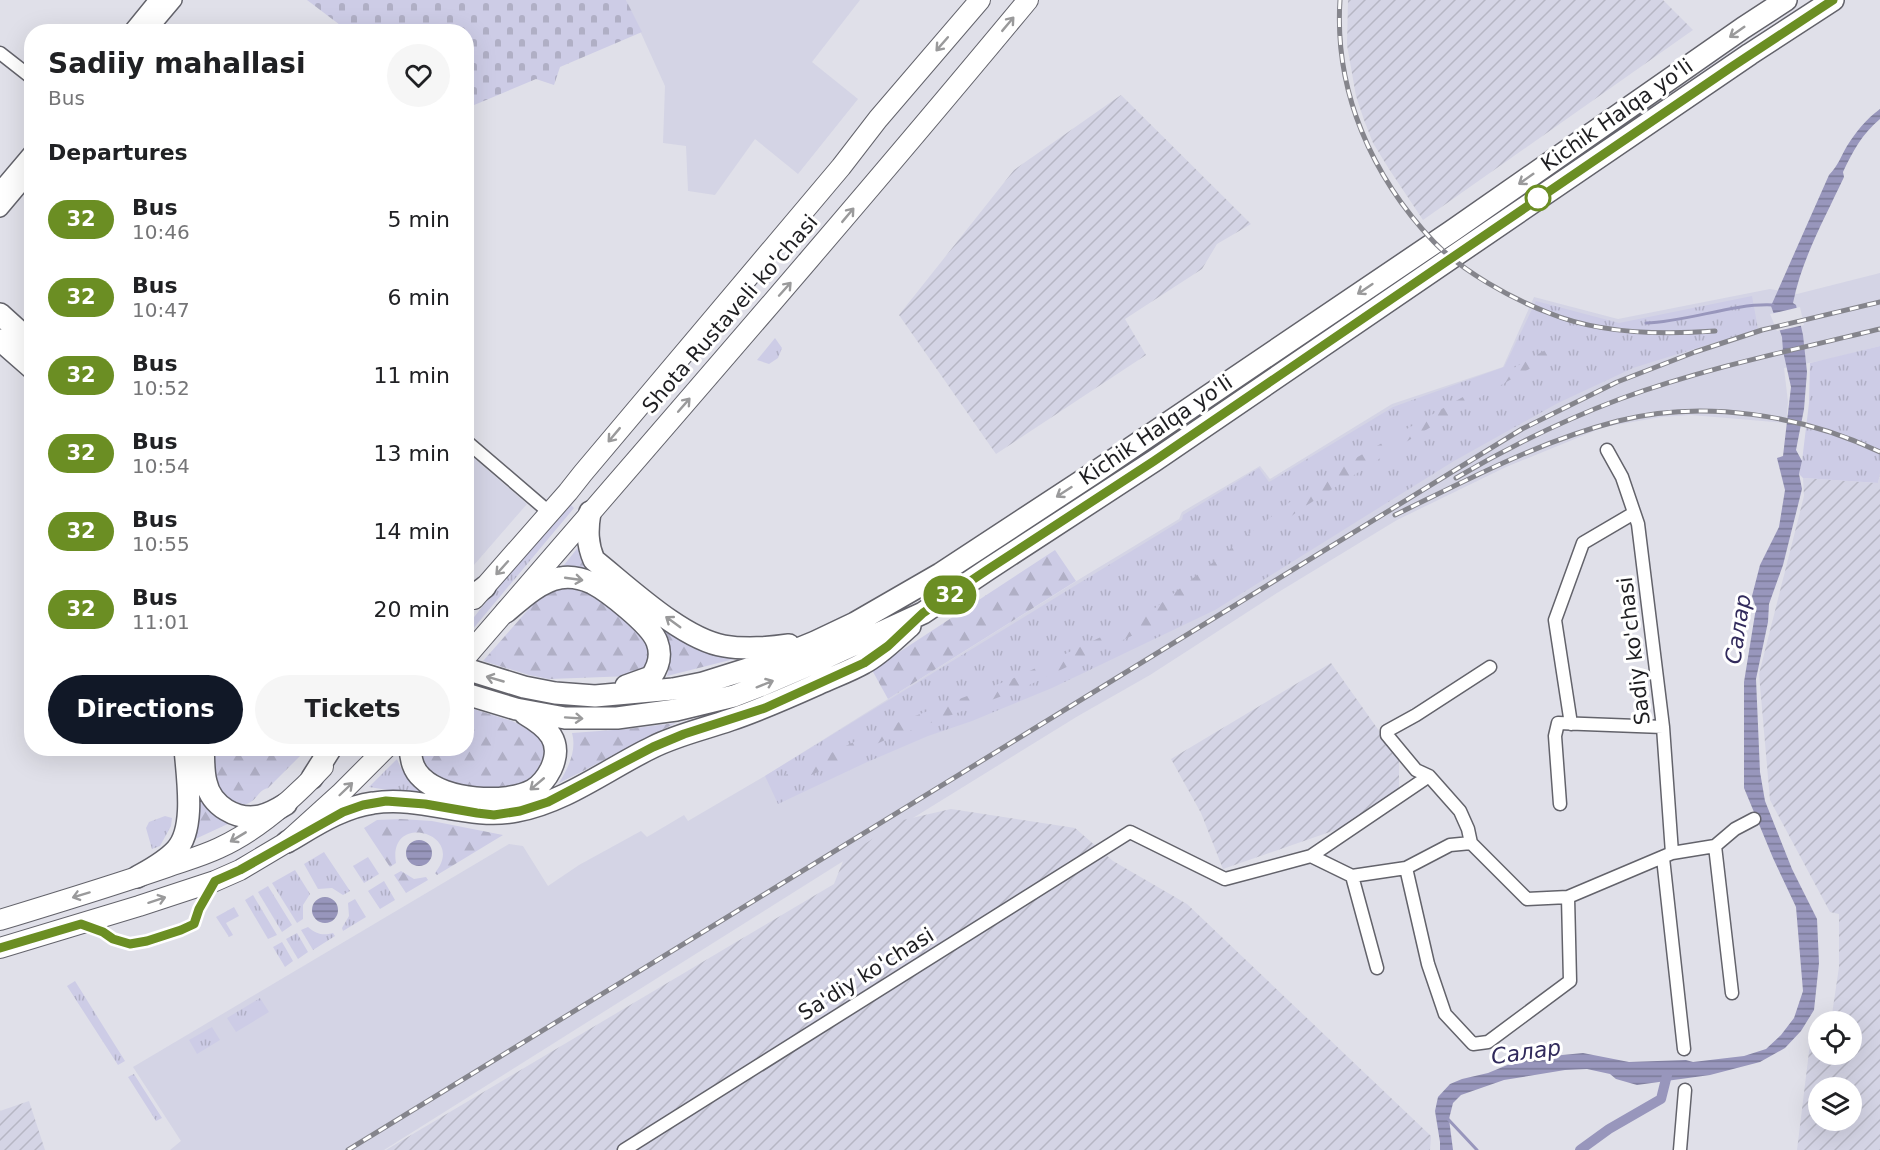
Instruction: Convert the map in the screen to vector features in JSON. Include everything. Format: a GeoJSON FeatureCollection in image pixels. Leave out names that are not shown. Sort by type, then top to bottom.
{"type":"FeatureCollection","features":[{"type":"Feature","properties":{"kind":"highway","name":"Kichik Halqa yo'li"},"geometry":{"type":"LineString","coordinates":[[474,671],[524,687],[581,696],[673,689],[703,684],[754,667],[855,623],[915,590],[1140,441],[1443,237],[1786,0]]}},
{"type":"Feature","properties":{"kind":"highway","name":"Kichik Halqa yo'li"},"geometry":{"type":"LineString","coordinates":[[474,696],[516,709],[565,718],[617,718],[676,710],[734,696],[796,671],[923,613],[1154,461],[1563,181],[1833,0]]}},
{"type":"Feature","properties":{"kind":"highway"},"geometry":{"type":"LineString","coordinates":[[1551,162],[1563,181]]}},
{"type":"Feature","properties":{"kind":"highway"},"geometry":{"type":"LineString","coordinates":[[0,314],[24,336]]}},
{"type":"Feature","properties":{"kind":"highway"},"geometry":{"type":"LineString","coordinates":[[0,340],[24,361]]}},
{"type":"Feature","properties":{"kind":"highway"},"geometry":{"type":"LineString","coordinates":[[1140,441],[1154,461]]}},
{"type":"Feature","properties":{"kind":"highway"},"geometry":{"type":"LineString","coordinates":[[590,512],[587,530],[589,549],[594,560],[684,630],[713,644],[732,647],[771,647],[815,642]]}},
{"type":"Feature","properties":{"kind":"highway"},"geometry":{"type":"LineString","coordinates":[[506,612],[530,592],[551,580],[576,578],[591,582],[608,593],[650,630],[659,652],[659,662],[651,677],[633,684],[581,696]]}},
{"type":"Feature","properties":{"kind":"highway"},"geometry":{"type":"LineString","coordinates":[[474,595],[485,587]]}},
{"type":"Feature","properties":{"kind":"highway"},"geometry":{"type":"LineString","coordinates":[[286,842],[343,812],[373,802],[425,804],[494,815],[520,811],[548,802],[653,747],[684,734],[765,708],[864,663],[888,646],[923,613]]}},
{"type":"Feature","properties":{"kind":"highway"},"geometry":{"type":"LineString","coordinates":[[411,756],[413,766],[422,778],[433,786],[453,794],[481,798],[516,796],[531,791],[540,784],[552,767],[555,743],[541,723],[516,709]]}},
{"type":"Feature","properties":{"kind":"highway"},"geometry":{"type":"LineString","coordinates":[[137,877],[163,863],[178,849],[183,840],[188,807],[185,756]]}},
{"type":"Feature","properties":{"kind":"highway"},"geometry":{"type":"LineString","coordinates":[[204,756],[208,789],[225,810],[233,814],[255,817],[263,816],[286,804]]}},
{"type":"Feature","properties":{"kind":"highway"},"geometry":{"type":"LineString","coordinates":[[312,778],[326,756]]}},
{"type":"Feature","properties":{"kind":"main road","name":"Shota Rustaveli ko'chasi"},"geometry":{"type":"LineString","coordinates":[[474,599],[550,513],[980,0]]}},
{"type":"Feature","properties":{"kind":"main road","name":"Shota Rustaveli ko'chasi"},"geometry":{"type":"LineString","coordinates":[[474,648],[810,260],[1028,0]]}},
{"type":"Feature","properties":{"kind":"main road"},"geometry":{"type":"LineString","coordinates":[[0,920],[137,877],[219,848],[236,839],[286,804],[333,756]]}},
{"type":"Feature","properties":{"kind":"main road"},"geometry":{"type":"LineString","coordinates":[[0,948],[139,906],[215,881],[240,870],[286,842],[340,794],[378,756]]}},
{"type":"Feature","properties":{"kind":"street"},"geometry":{"type":"LineString","coordinates":[[138,24],[157,0]]}},
{"type":"Feature","properties":{"kind":"street"},"geometry":{"type":"LineString","coordinates":[[154,24],[174,0]]}},
{"type":"Feature","properties":{"kind":"street"},"geometry":{"type":"LineString","coordinates":[[0,53],[24,72]]}},
{"type":"Feature","properties":{"kind":"street"},"geometry":{"type":"LineString","coordinates":[[0,190],[24,162]]}},
{"type":"Feature","properties":{"kind":"street"},"geometry":{"type":"LineString","coordinates":[[0,209],[24,180]]}},
{"type":"Feature","properties":{"kind":"street"},"geometry":{"type":"LineString","coordinates":[[474,448],[550,513]]}},
{"type":"Feature","properties":{"kind":"street","name":"Sadiy ko'chasi"},"geometry":{"type":"LineString","coordinates":[[1607,450],[1622,477],[1638,524],[1663,727],[1667,855],[1684,1049]]}},
{"type":"Feature","properties":{"kind":"street"},"geometry":{"type":"LineString","coordinates":[[1571,724],[1555,620],[1583,543],[1634,513]]}},
{"type":"Feature","properties":{"kind":"street"},"geometry":{"type":"LineString","coordinates":[[1490,667],[1387,731],[1387,735],[1416,770],[1429,776],[1460,811],[1471,843],[1527,898],[1568,897],[1667,855],[1715,846],[1735,829],[1754,819]]}},
{"type":"Feature","properties":{"kind":"street"},"geometry":{"type":"LineString","coordinates":[[1560,804],[1555,736],[1558,723],[1663,727]]}},
{"type":"Feature","properties":{"kind":"street"},"geometry":{"type":"LineString","coordinates":[[1429,776],[1311,855],[1352,876],[1406,868],[1450,844],[1471,843]]}},
{"type":"Feature","properties":{"kind":"street","name":"Sa'diy ko'chasi"},"geometry":{"type":"LineString","coordinates":[[624,1150],[1130,832],[1225,879],[1311,855]]}},
{"type":"Feature","properties":{"kind":"street"},"geometry":{"type":"LineString","coordinates":[[1715,846],[1732,993]]}},
{"type":"Feature","properties":{"kind":"street"},"geometry":{"type":"LineString","coordinates":[[1406,868],[1428,964],[1445,1014],[1473,1044],[1488,1042],[1570,981],[1568,897]]}},
{"type":"Feature","properties":{"kind":"street"},"geometry":{"type":"LineString","coordinates":[[1352,876],[1377,968]]}},
{"type":"Feature","properties":{"kind":"street"},"geometry":{"type":"LineString","coordinates":[[1680,1150],[1685,1090]]}},
{"type":"Feature","properties":{"kind":"shaded area"},"geometry":{"type":"Polygon","coordinates":[[[626,0],[860,0],[812,62],[858,99],[798,174],[755,139],[715,195],[688,191],[686,146],[663,143],[665,86],[626,0]]]}},
{"type":"Feature","properties":{"kind":"shaded area"},"geometry":{"type":"Polygon","coordinates":[[[1348,0],[1663,0],[1693,30],[1423,220],[1373,143],[1364,120],[1356,96],[1347,45],[1348,0]]]}},
{"type":"Feature","properties":{"kind":"shaded area"},"geometry":{"type":"Polygon","coordinates":[[[1121,95],[1251,224],[1217,244],[1202,269],[1125,319],[1146,355],[996,454],[899,315],[1014,170],[1121,95]]]}},
{"type":"Feature","properties":{"kind":"shaded area","name":"Салар"},"geometry":{"type":"Polygon","coordinates":[[[1880,109],[1880,119],[1858,143],[1843,172],[1844,177],[1808,254],[1793,303],[1796,305],[1803,335],[1807,372],[1804,409],[1796,450],[1802,461],[1799,474],[1802,489],[1783,565],[1769,604],[1768,622],[1756,679],[1760,772],[1765,801],[1792,869],[1817,919],[1819,963],[1814,1010],[1808,1011],[1808,1020],[1801,1031],[1785,1048],[1760,1062],[1710,1075],[1637,1085],[1616,1079],[1610,1074],[1587,1069],[1565,1070],[1504,1080],[1461,1095],[1453,1103],[1449,1119],[1453,1150],[1440,1150],[1435,1111],[1438,1097],[1450,1084],[1462,1079],[1488,1073],[1522,1059],[1583,1053],[1629,1062],[1686,1060],[1693,1062],[1744,1056],[1766,1049],[1794,1018],[1803,991],[1796,907],[1744,788],[1744,682],[1756,608],[1752,596],[1760,565],[1779,527],[1785,490],[1777,458],[1783,456],[1791,387],[1782,337],[1771,306],[1829,175],[1847,146],[1870,117],[1880,109]]]}},
{"type":"Feature","properties":{"kind":"shaded area"},"geometry":{"type":"Polygon","coordinates":[[[1880,273],[1880,346],[1784,368],[1788,402],[1786,423],[1691,415],[1661,417],[1604,427],[1506,467],[1397,520],[1277,593],[1150,675],[1078,716],[845,860],[384,1150],[170,1150],[181,1141],[133,1067],[509,844],[523,846],[548,886],[579,865],[641,831],[647,837],[684,815],[688,821],[765,776],[1179,519],[1182,512],[1260,466],[1270,479],[1392,404],[1503,367],[1534,297],[1618,319],[1770,289],[1797,294],[1880,273]]]}},
{"type":"Feature","properties":{"kind":"shaded area"},"geometry":{"type":"Polygon","coordinates":[[[474,458],[527,504],[474,565],[474,458]]]}},
{"type":"Feature","properties":{"kind":"shaded area"},"geometry":{"type":"Polygon","coordinates":[[[1880,474],[1880,1150],[1797,1150],[1808,1060],[1808,1065],[1862,1065],[1862,1011],[1832,1011],[1839,967],[1839,914],[1830,912],[1770,800],[1759,674],[1804,496],[1803,478],[1878,483],[1880,474]]]}},
{"type":"Feature","properties":{"kind":"shaded area"},"geometry":{"type":"Polygon","coordinates":[[[1331,663],[1399,759],[1399,788],[1347,826],[1223,869],[1201,813],[1171,759],[1331,663]]]}},
{"type":"Feature","properties":{"kind":"shaded area"},"geometry":{"type":"Polygon","coordinates":[[[951,809],[1075,828],[1113,861],[1187,904],[1431,1136],[1430,1150],[386,1150],[834,884],[845,856],[903,820],[951,809]]]}},
{"type":"Feature","properties":{"kind":"shaded area"},"geometry":{"type":"Polygon","coordinates":[[[419,840],[428,844],[432,853],[428,862],[419,866],[410,862],[406,853],[410,844],[419,840]]]}},
{"type":"Feature","properties":{"kind":"shaded area"},"geometry":{"type":"Polygon","coordinates":[[[325,897],[334,901],[338,910],[334,919],[325,923],[316,919],[312,910],[316,901],[325,897]]]}},
{"type":"Feature","properties":{"kind":"shaded area"},"geometry":{"type":"Polygon","coordinates":[[[29,1101],[45,1150],[0,1150],[0,1111],[29,1101]]]}},
{"type":"Feature","properties":{"kind":"green space"},"geometry":{"type":"Polygon","coordinates":[[[307,0],[626,0],[642,32],[560,67],[554,85],[536,79],[474,105],[474,24],[339,24],[307,0]]]}},
{"type":"Feature","properties":{"kind":"green space"},"geometry":{"type":"Polygon","coordinates":[[[1752,296],[1758,329],[1633,368],[1558,403],[1454,461],[1215,610],[1052,688],[972,721],[928,736],[778,804],[765,776],[1182,520],[1183,515],[1259,468],[1269,482],[1393,407],[1504,367],[1536,301],[1619,323],[1752,296]]]}},
{"type":"Feature","properties":{"kind":"green space"},"geometry":{"type":"Polygon","coordinates":[[[775,338],[782,348],[778,358],[769,364],[757,360],[775,338]]]}},
{"type":"Feature","properties":{"kind":"green space"},"geometry":{"type":"Polygon","coordinates":[[[1880,346],[1880,474],[1878,483],[1803,478],[1799,474],[1809,403],[1810,363],[1880,346]]]}},
{"type":"Feature","properties":{"kind":"green space"},"geometry":{"type":"Polygon","coordinates":[[[1549,348],[1552,356],[1401,445],[1301,509],[1256,542],[1193,596],[1150,627],[1023,688],[885,740],[780,790],[775,780],[881,729],[1019,676],[1145,616],[1295,498],[1354,459],[1549,348]]]}},
{"type":"Feature","properties":{"kind":"green space"},"geometry":{"type":"Polygon","coordinates":[[[571,505],[574,508],[474,628],[474,617],[505,578],[571,505]]]}},
{"type":"Feature","properties":{"kind":"green space"},"geometry":{"type":"Polygon","coordinates":[[[580,545],[584,554],[742,657],[667,676],[671,658],[669,646],[560,570],[580,545]]]}},
{"type":"Feature","properties":{"kind":"green space"},"geometry":{"type":"Polygon","coordinates":[[[1055,550],[1076,581],[888,699],[872,670],[1055,550]]]}},
{"type":"Feature","properties":{"kind":"green space"},"geometry":{"type":"Polygon","coordinates":[[[560,587],[591,590],[639,630],[651,652],[647,668],[632,676],[549,679],[483,661],[541,595],[560,587]]]}},
{"type":"Feature","properties":{"kind":"green space"},"geometry":{"type":"Polygon","coordinates":[[[474,709],[512,721],[538,734],[545,742],[547,761],[533,780],[515,787],[470,789],[435,779],[423,765],[421,756],[474,756],[474,709]]]}},
{"type":"Feature","properties":{"kind":"green space"},"geometry":{"type":"Polygon","coordinates":[[[676,723],[559,783],[572,753],[572,733],[676,723]]]}},
{"type":"Feature","properties":{"kind":"green space"},"geometry":{"type":"Polygon","coordinates":[[[212,756],[300,756],[268,788],[249,803],[235,803],[222,795],[216,787],[212,756]]]}},
{"type":"Feature","properties":{"kind":"green space"},"geometry":{"type":"Polygon","coordinates":[[[397,759],[408,779],[438,798],[369,787],[397,759]]]}},
{"type":"Feature","properties":{"kind":"green space"},"geometry":{"type":"Polygon","coordinates":[[[195,780],[232,822],[191,841],[195,780]]]}},
{"type":"Feature","properties":{"kind":"green space"},"geometry":{"type":"Polygon","coordinates":[[[165,816],[172,818],[171,826],[160,846],[152,849],[146,828],[149,822],[165,816]]]}},
{"type":"Feature","properties":{"kind":"green space"},"geometry":{"type":"Polygon","coordinates":[[[377,820],[432,821],[503,835],[437,875],[435,873],[442,859],[442,847],[435,839],[424,834],[413,833],[403,837],[396,847],[396,863],[390,867],[364,828],[377,820]]]}},
{"type":"Feature","properties":{"kind":"green space"},"geometry":{"type":"Polygon","coordinates":[[[324,852],[350,891],[343,895],[332,888],[318,889],[304,864],[324,852]]]}},
{"type":"Feature","properties":{"kind":"green space"},"geometry":{"type":"Polygon","coordinates":[[[368,857],[379,874],[364,883],[353,866],[368,857]]]}},
{"type":"Feature","properties":{"kind":"green space"},"geometry":{"type":"Polygon","coordinates":[[[295,870],[310,894],[303,905],[303,919],[297,923],[272,883],[295,870]]]}},
{"type":"Feature","properties":{"kind":"green space"},"geometry":{"type":"Polygon","coordinates":[[[401,871],[414,879],[426,877],[428,880],[406,893],[394,875],[401,871]]]}},
{"type":"Feature","properties":{"kind":"green space"},"geometry":{"type":"Polygon","coordinates":[[[384,881],[395,900],[380,909],[368,891],[384,881]]]}},
{"type":"Feature","properties":{"kind":"green space"},"geometry":{"type":"Polygon","coordinates":[[[268,886],[292,925],[282,932],[258,892],[268,886]]]}},
{"type":"Feature","properties":{"kind":"green space"},"geometry":{"type":"Polygon","coordinates":[[[253,895],[277,935],[268,939],[245,900],[253,895]]]}},
{"type":"Feature","properties":{"kind":"green space"},"geometry":{"type":"Polygon","coordinates":[[[355,899],[366,917],[343,931],[342,928],[349,916],[348,903],[355,899]]]}},
{"type":"Feature","properties":{"kind":"green space"},"geometry":{"type":"Polygon","coordinates":[[[234,907],[239,916],[226,923],[233,935],[229,937],[216,917],[234,907]]]}},
{"type":"Feature","properties":{"kind":"green space"},"geometry":{"type":"Polygon","coordinates":[[[308,927],[317,933],[333,933],[335,936],[313,950],[301,930],[308,927]]]}},
{"type":"Feature","properties":{"kind":"green space"},"geometry":{"type":"Polygon","coordinates":[[[297,933],[308,952],[298,959],[286,939],[297,933]]]}},
{"type":"Feature","properties":{"kind":"green space"},"geometry":{"type":"Polygon","coordinates":[[[282,942],[293,961],[285,967],[273,947],[282,942]]]}},
{"type":"Feature","properties":{"kind":"green space"},"geometry":{"type":"Polygon","coordinates":[[[75,981],[125,1061],[118,1065],[67,986],[75,981]]]}},
{"type":"Feature","properties":{"kind":"green space"},"geometry":{"type":"Polygon","coordinates":[[[260,998],[269,1012],[236,1032],[227,1018],[260,998]]]}},
{"type":"Feature","properties":{"kind":"green space"},"geometry":{"type":"Polygon","coordinates":[[[212,1027],[220,1040],[197,1054],[189,1040],[212,1027]]]}},
{"type":"Feature","properties":{"kind":"green space"},"geometry":{"type":"Polygon","coordinates":[[[134,1074],[162,1118],[156,1121],[128,1077],[134,1074]]]}},
{"type":"Feature","properties":{"kind":"pier"},"geometry":{"type":"Polygon","coordinates":[[[1800,307],[1804,325],[1777,331],[1770,314],[1800,307]]]}},
{"type":"Feature","properties":{"kind":"waterway"},"geometry":{"type":"LineString","coordinates":[[1646,323],[1742,307],[1773,305]]}},
{"type":"Feature","properties":{"kind":"waterway","name":"Салар"},"geometry":{"type":"LineString","coordinates":[[1580,1150],[1609,1129],[1661,1099],[1667,1075]]}},
{"type":"Feature","properties":{"kind":"waterway"},"geometry":{"type":"LineString","coordinates":[[1447,1118],[1477,1150]]}},
{"type":"Feature","properties":{"kind":"railway"},"geometry":{"type":"LineString","coordinates":[[1340,0],[1343,67],[1362,131],[1375,161],[1392,190],[1412,217],[1445,253],[1473,274],[1504,292],[1569,320],[1610,329],[1653,333],[1715,331]]}},
{"type":"Feature","properties":{"kind":"railway"},"geometry":{"type":"LineString","coordinates":[[348,1150],[1522,429],[1617,382],[1695,352],[1762,330],[1880,302]]}},
{"type":"Feature","properties":{"kind":"railway"},"geometry":{"type":"LineString","coordinates":[[1456,478],[1536,435],[1620,399],[1717,369],[1880,329]]}},
{"type":"Feature","properties":{"kind":"railway"},"geometry":{"type":"LineString","coordinates":[[1395,515],[1532,450],[1589,429],[1650,414],[1684,411],[1752,414],[1818,428],[1880,452]]}},
{"type":"Feature","properties":{"kind":"bus line","name":"32"},"geometry":{"type":"LineString","coordinates":[[0,948],[81,924],[130,944],[181,930],[194,924],[199,909],[215,881],[240,870],[286,842],[343,812],[373,802],[386,801],[425,804],[494,815],[520,811],[548,802],[653,747],[684,734],[765,708],[864,663],[888,646],[923,613],[1154,461],[1833,0]]}}]}
